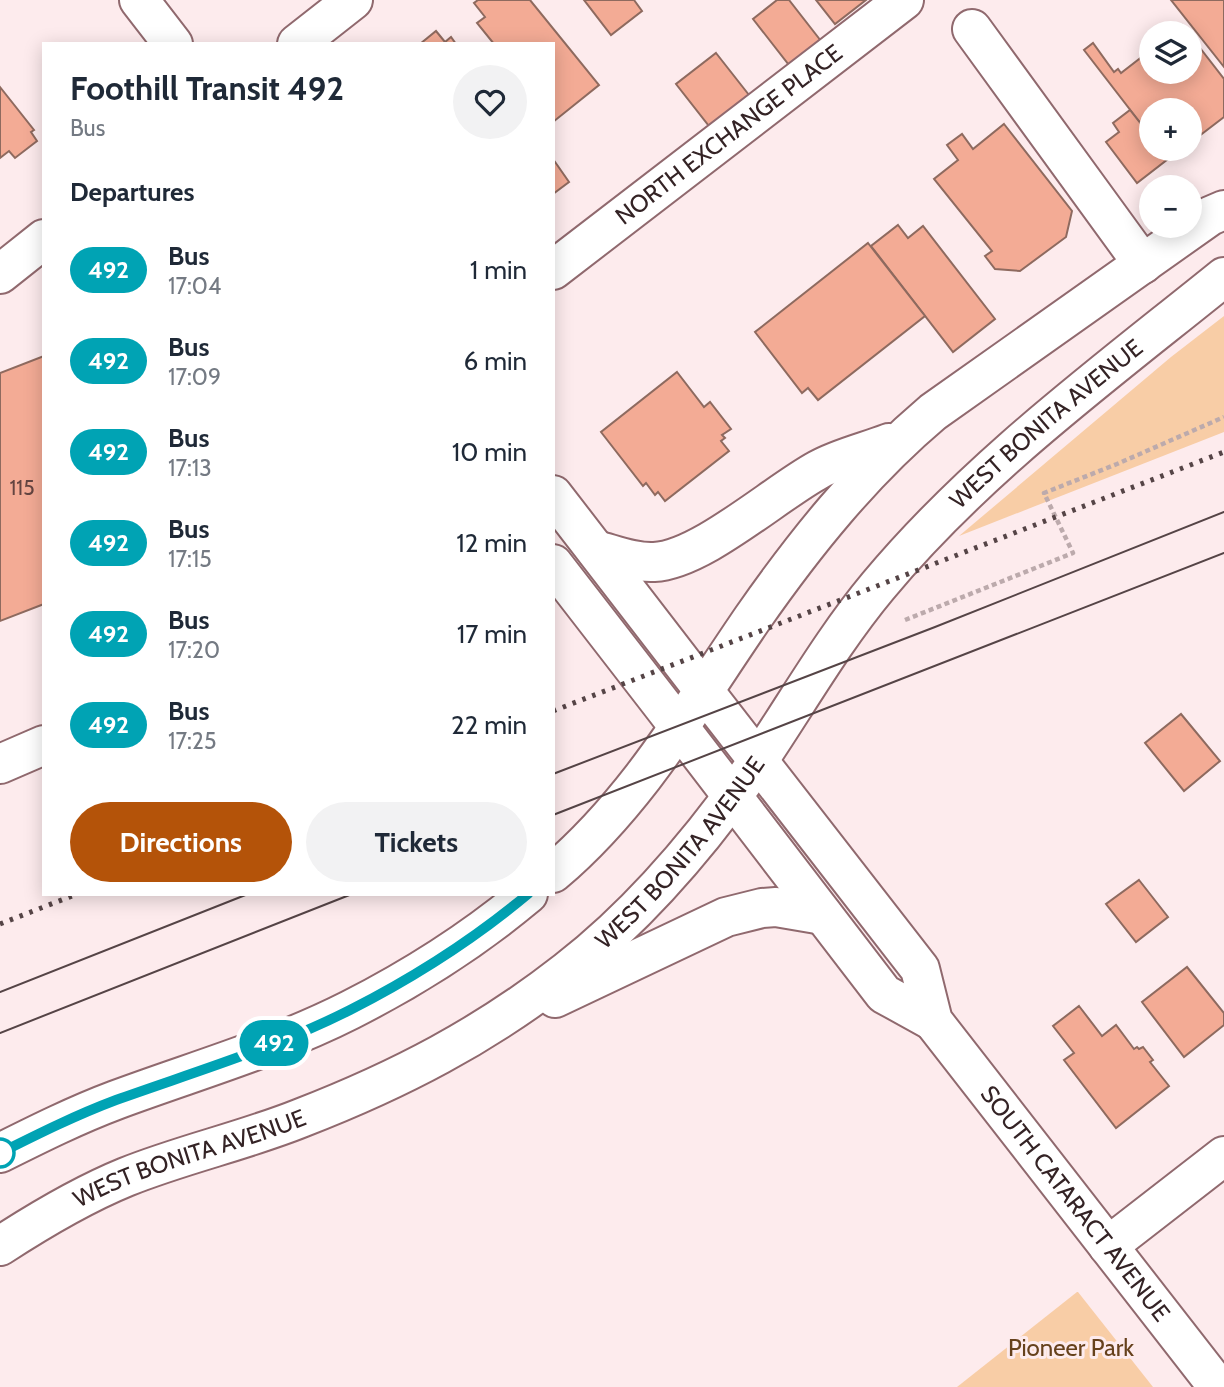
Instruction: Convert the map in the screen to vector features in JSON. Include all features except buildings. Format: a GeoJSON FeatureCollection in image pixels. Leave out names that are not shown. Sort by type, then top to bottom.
{"type":"FeatureCollection","features":[{"type":"Feature","properties":{"kind":"main road"},"geometry":{"type":"LineString","coordinates":[[139,0],[171,42]]}},
{"type":"Feature","properties":{"kind":"main road"},"geometry":{"type":"LineString","coordinates":[[300,42],[354,0]]}},
{"type":"Feature","properties":{"kind":"main road","name":"NORTH EXCHANGE PLACE"},"geometry":{"type":"LineString","coordinates":[[555,268],[904,0]]}},
{"type":"Feature","properties":{"kind":"main road"},"geometry":{"type":"LineString","coordinates":[[972,29],[1143,264]]}},
{"type":"Feature","properties":{"kind":"main road"},"geometry":{"type":"LineString","coordinates":[[555,871],[628,797],[680,728],[785,572],[821,525],[904,437],[933,412],[1210,216],[1224,211]]}},
{"type":"Feature","properties":{"kind":"main road"},"geometry":{"type":"LineString","coordinates":[[0,274],[42,241]]}},
{"type":"Feature","properties":{"kind":"main road","name":"WEST BONITA AVENUE"},"geometry":{"type":"LineString","coordinates":[[0,1246],[80,1199],[125,1178],[297,1120],[384,1085],[474,1036],[535,995],[598,945],[637,908],[680,860],[758,760],[848,624],[924,533],[991,468],[1224,277]]}},
{"type":"Feature","properties":{"kind":"main road"},"geometry":{"type":"LineString","coordinates":[[596,550],[637,561],[674,559],[710,540],[819,469],[904,437]]}},
{"type":"Feature","properties":{"kind":"main road","name":"SOUTH CATARACT AVENUE"},"geometry":{"type":"LineString","coordinates":[[555,498],[920,969],[933,1021]]}},
{"type":"Feature","properties":{"kind":"main road","name":"SOUTH CATARACT AVENUE"},"geometry":{"type":"LineString","coordinates":[[555,567],[884,994],[933,1021],[1218,1387]]}},
{"type":"Feature","properties":{"kind":"main road"},"geometry":{"type":"LineString","coordinates":[[0,764],[42,746]]}},
{"type":"Feature","properties":{"kind":"main road"},"geometry":{"type":"LineString","coordinates":[[0,1153],[114,1101],[227,1061],[348,1011],[455,949],[525,896]]}},
{"type":"Feature","properties":{"kind":"main road"},"geometry":{"type":"LineString","coordinates":[[474,1036],[726,917],[755,909],[776,907],[823,915]]}},
{"type":"Feature","properties":{"kind":"main road"},"geometry":{"type":"LineString","coordinates":[[1108,1246],[1224,1156]]}},
{"type":"Feature","properties":{"kind":"path"},"geometry":{"type":"LineString","coordinates":[[898,623],[1073,553],[1044,493],[1224,417]]}},
{"type":"Feature","properties":{"kind":"green space"},"geometry":{"type":"Polygon","coordinates":[[[1224,316],[1224,432],[959,536],[1171,357],[1224,316]]]}},
{"type":"Feature","properties":{"kind":"green space","name":"Pioneer Park"},"geometry":{"type":"Polygon","coordinates":[[[1077,1292],[1153,1387],[957,1387],[1077,1292]]]}},
{"type":"Feature","properties":{"kind":"tram line"},"geometry":{"type":"LineString","coordinates":[[555,773],[1224,512]]}},
{"type":"Feature","properties":{"kind":"tram line"},"geometry":{"type":"LineString","coordinates":[[555,814],[1224,553]]}},
{"type":"Feature","properties":{"kind":"tram line"},"geometry":{"type":"LineString","coordinates":[[0,992],[243,896]]}},
{"type":"Feature","properties":{"kind":"tram line"},"geometry":{"type":"LineString","coordinates":[[0,1033],[347,896]]}},
{"type":"Feature","properties":{"kind":"railway"},"geometry":{"type":"LineString","coordinates":[[555,710],[1224,452]]}},
{"type":"Feature","properties":{"kind":"railway"},"geometry":{"type":"LineString","coordinates":[[0,924],[72,896]]}},
{"type":"Feature","properties":{"kind":"bus line","name":"492"},"geometry":{"type":"LineString","coordinates":[[0,1153],[114,1101],[227,1061],[348,1011],[399,984],[455,949],[526,896]]}}]}
